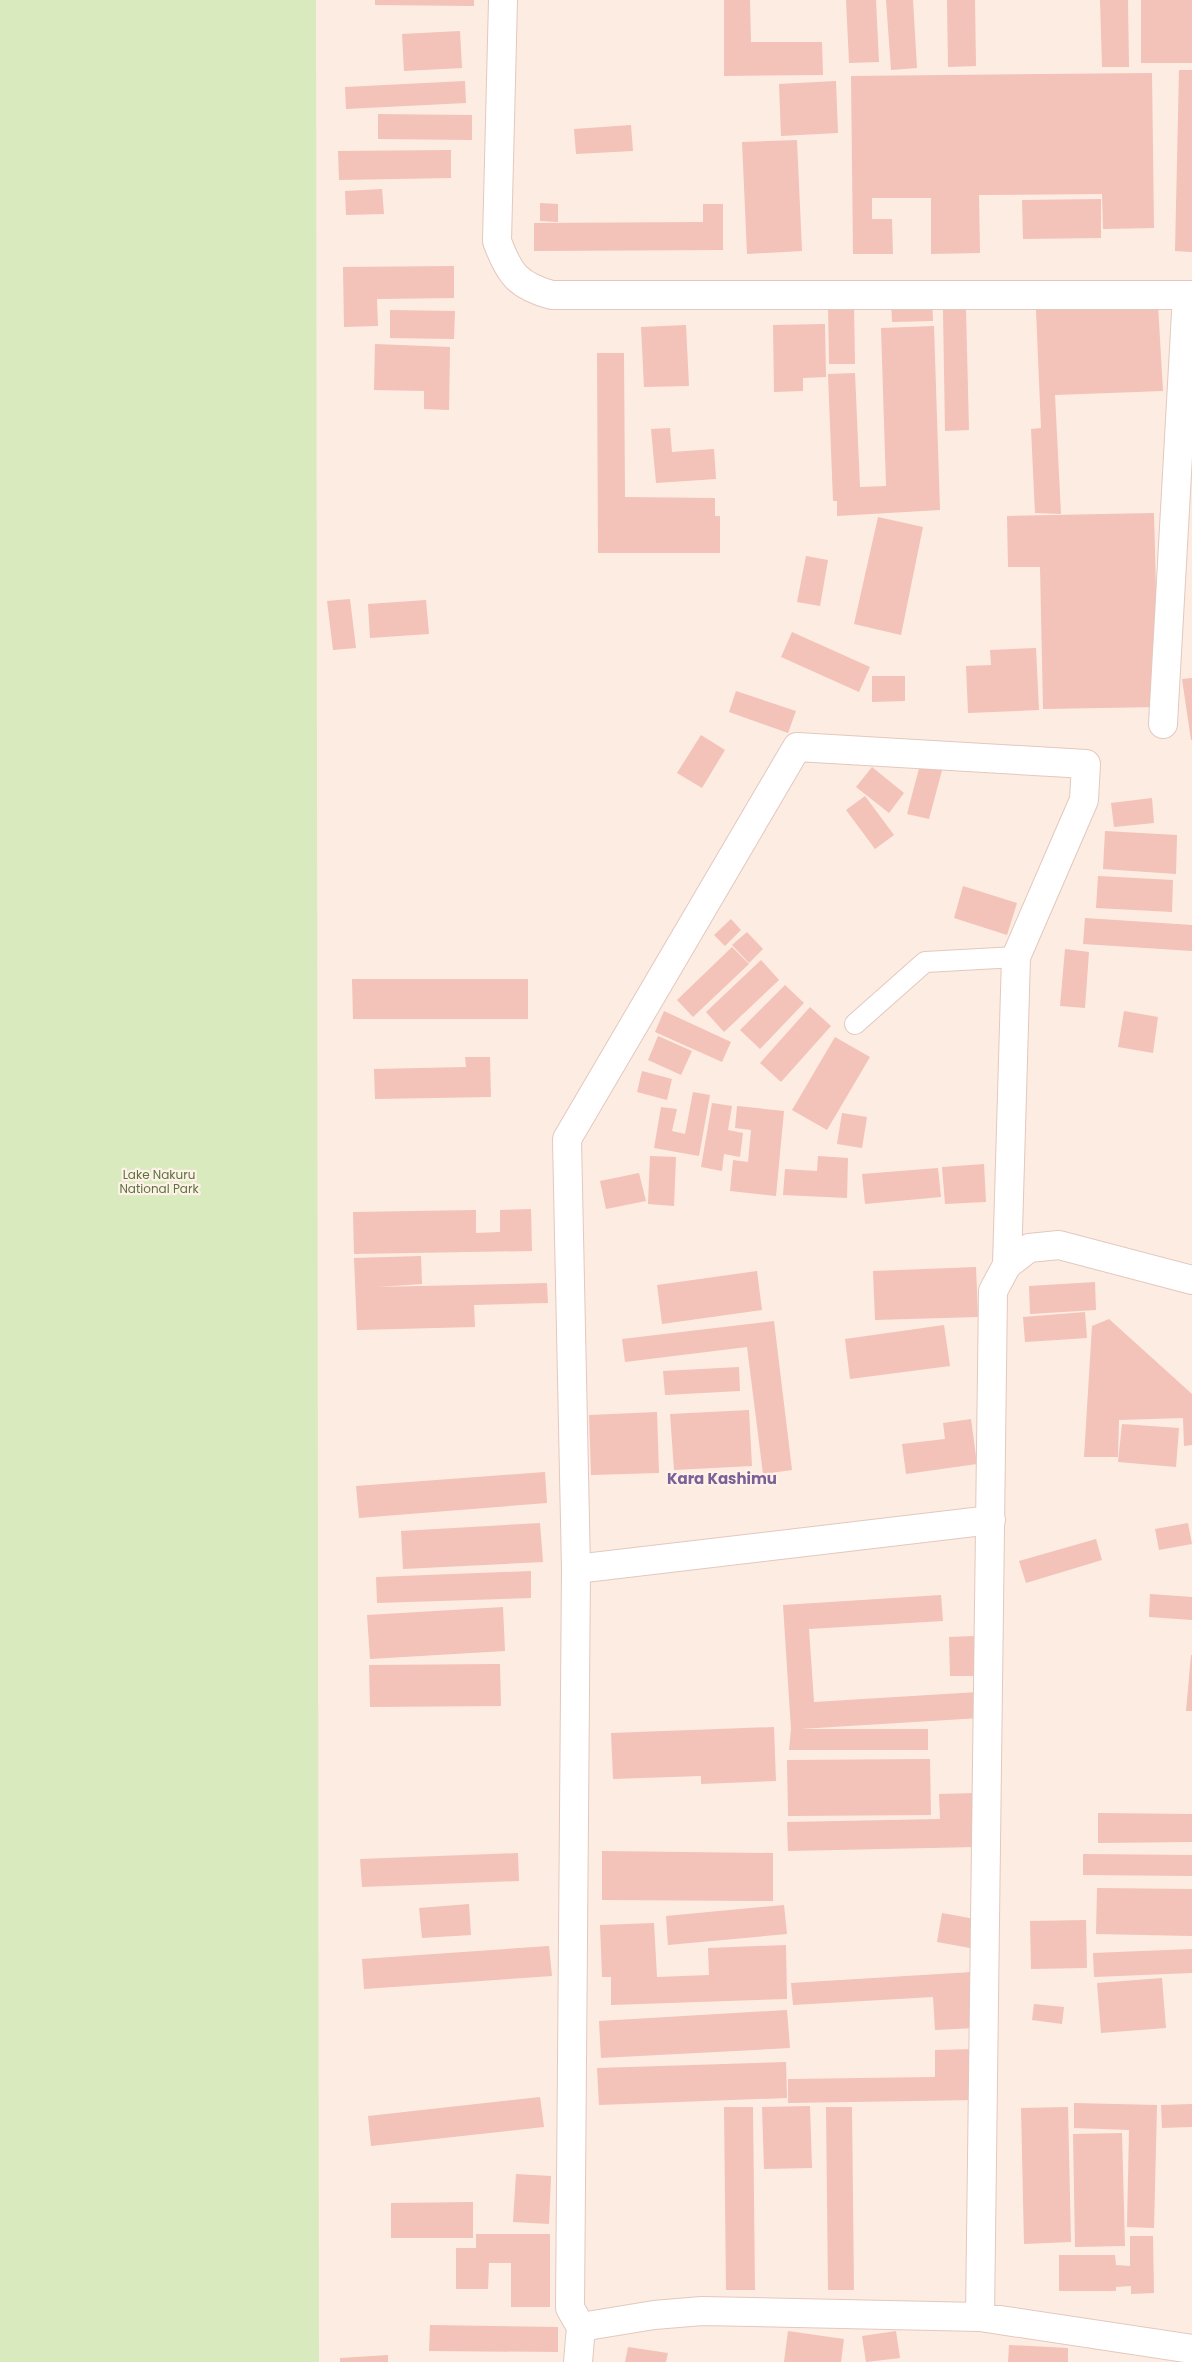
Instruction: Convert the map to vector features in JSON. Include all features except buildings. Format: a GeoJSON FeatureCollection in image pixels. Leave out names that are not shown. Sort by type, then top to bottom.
{"type":"FeatureCollection","features":[{"type":"Feature","properties":{"kind":"street"},"geometry":{"type":"LineString","coordinates":[[503,0],[496,242],[516,277],[531,290],[552,295],[1189,295],[1163,724]]}},
{"type":"Feature","properties":{"kind":"street"},"geometry":{"type":"LineString","coordinates":[[578,2362],[581,2327],[570,2308],[576,1569],[567,1139],[797,747],[1086,764],[1084,800],[1016,957],[1007,1265]]}},
{"type":"Feature","properties":{"kind":"street"},"geometry":{"type":"LineString","coordinates":[[980,2316],[993,1291],[1007,1265],[1030,1248],[1059,1245],[1192,1280]]}},
{"type":"Feature","properties":{"kind":"street"},"geometry":{"type":"LineString","coordinates":[[576,1569],[991,1520]]}},
{"type":"Feature","properties":{"kind":"street"},"geometry":{"type":"LineString","coordinates":[[581,2327],[654,2315],[702,2311],[980,2316],[1192,2349]]}},
{"type":"Feature","properties":{"kind":"lane"},"geometry":{"type":"LineString","coordinates":[[855,1024],[925,962],[1016,957]]}},
{"type":"Feature","properties":{"kind":"green space","name":"Lake Nakuru National Park"},"geometry":{"type":"Polygon","coordinates":[[[0,0],[316,0],[319,2362],[0,2362],[0,0]]]}},
{"type":"Feature","properties":{"kind":"district","name":"Kara Kashimu"},"geometry":{"type":"Point","coordinates":[722,1478]}}]}
